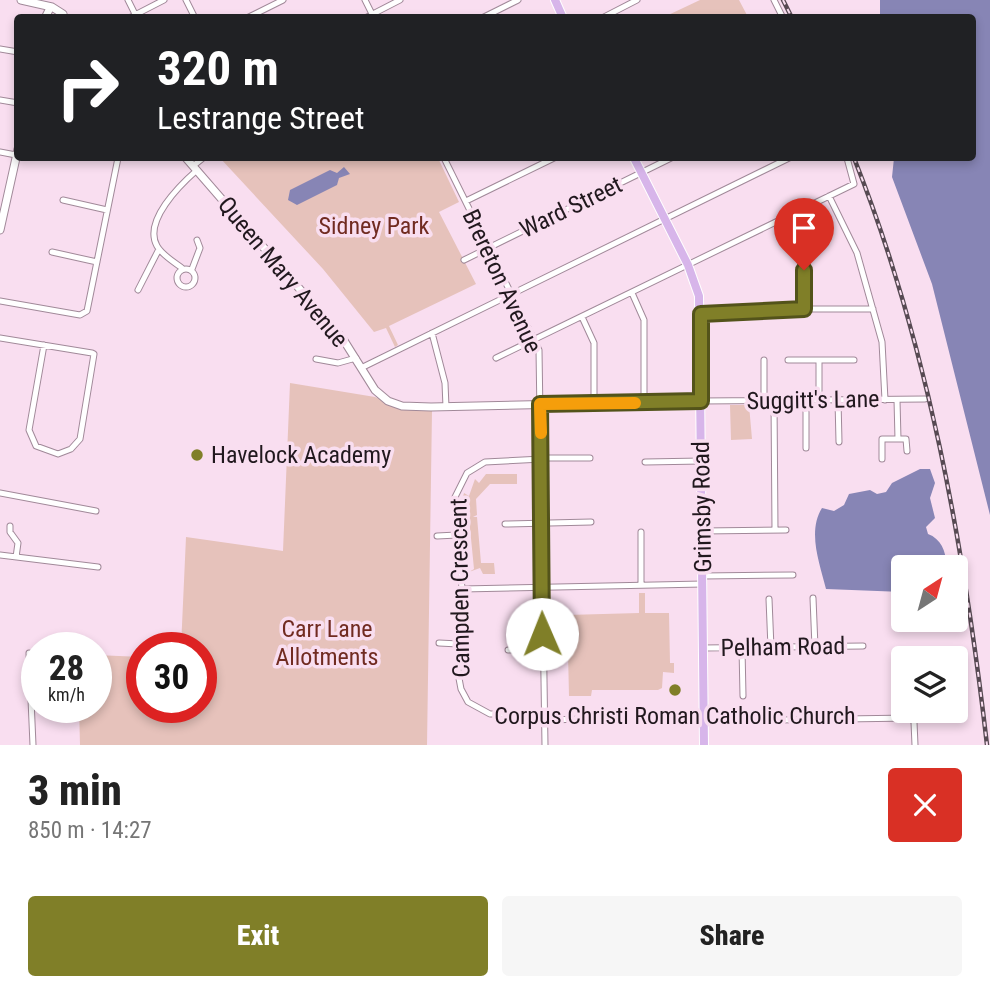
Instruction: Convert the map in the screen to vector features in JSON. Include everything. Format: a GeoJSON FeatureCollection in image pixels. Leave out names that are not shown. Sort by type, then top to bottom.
{"type":"FeatureCollection","features":[{"type":"Feature","properties":{"kind":"main road","name":"Grimsby Road"},"geometry":{"type":"LineString","coordinates":[[636,161],[688,265],[699,296],[704,745]]}},
{"type":"Feature","properties":{"kind":"street"},"geometry":{"type":"LineString","coordinates":[[21,0],[46,3],[62,14]]}},
{"type":"Feature","properties":{"kind":"street"},"geometry":{"type":"LineString","coordinates":[[136,14],[164,0]]}},
{"type":"Feature","properties":{"kind":"street"},"geometry":{"type":"LineString","coordinates":[[255,14],[283,0]]}},
{"type":"Feature","properties":{"kind":"street"},"geometry":{"type":"LineString","coordinates":[[376,14],[400,0]]}},
{"type":"Feature","properties":{"kind":"street"},"geometry":{"type":"LineString","coordinates":[[490,14],[518,0]]}},
{"type":"Feature","properties":{"kind":"street"},"geometry":{"type":"LineString","coordinates":[[610,14],[637,0]]}},
{"type":"Feature","properties":{"kind":"street"},"geometry":{"type":"LineString","coordinates":[[0,230],[15,161]]}},
{"type":"Feature","properties":{"kind":"street"},"geometry":{"type":"LineString","coordinates":[[0,301],[83,314],[89,305],[117,161]]}},
{"type":"Feature","properties":{"kind":"street","name":"Queen Mary Avenue"},"geometry":{"type":"LineString","coordinates":[[189,161],[343,339],[375,390],[388,401],[402,406],[446,407]]}},
{"type":"Feature","properties":{"kind":"street"},"geometry":{"type":"LineString","coordinates":[[191,269],[182,268],[159,249],[153,235],[158,217],[201,161]]}},
{"type":"Feature","properties":{"kind":"street","name":"Brereton Avenue"},"geometry":{"type":"LineString","coordinates":[[446,161],[539,350],[545,745]]}},
{"type":"Feature","properties":{"kind":"street"},"geometry":{"type":"LineString","coordinates":[[466,201],[548,161]]}},
{"type":"Feature","properties":{"kind":"street","name":"Ward Street"},"geometry":{"type":"LineString","coordinates":[[464,260],[665,161]]}},
{"type":"Feature","properties":{"kind":"street"},"geometry":{"type":"LineString","coordinates":[[361,368],[783,161]]}},
{"type":"Feature","properties":{"kind":"street"},"geometry":{"type":"LineString","coordinates":[[496,358],[854,184],[856,180],[848,161]]}},
{"type":"Feature","properties":{"kind":"street"},"geometry":{"type":"LineString","coordinates":[[829,197],[857,253],[873,309],[882,342],[885,400]]}},
{"type":"Feature","properties":{"kind":"street"},"geometry":{"type":"LineString","coordinates":[[63,200],[107,210]]}},
{"type":"Feature","properties":{"kind":"street"},"geometry":{"type":"LineString","coordinates":[[780,220],[804,270],[804,309]]}},
{"type":"Feature","properties":{"kind":"street"},"geometry":{"type":"LineString","coordinates":[[182,268],[178,282],[186,289],[191,286],[191,269],[202,248],[197,240]]}},
{"type":"Feature","properties":{"kind":"street"},"geometry":{"type":"LineString","coordinates":[[138,290],[159,249]]}},
{"type":"Feature","properties":{"kind":"street"},"geometry":{"type":"LineString","coordinates":[[52,252],[97,262]]}},
{"type":"Feature","properties":{"kind":"street"},"geometry":{"type":"LineString","coordinates":[[632,293],[644,320],[644,403]]}},
{"type":"Feature","properties":{"kind":"street"},"geometry":{"type":"LineString","coordinates":[[701,314],[873,309]]}},
{"type":"Feature","properties":{"kind":"street"},"geometry":{"type":"LineString","coordinates":[[582,317],[594,343],[594,404]]}},
{"type":"Feature","properties":{"kind":"street"},"geometry":{"type":"LineString","coordinates":[[432,333],[445,383],[446,407],[701,401]]}},
{"type":"Feature","properties":{"kind":"street"},"geometry":{"type":"LineString","coordinates":[[0,338],[44,345],[94,354],[80,439],[71,449],[58,454],[46,452],[36,446],[30,433],[44,345]]}},
{"type":"Feature","properties":{"kind":"street"},"geometry":{"type":"LineString","coordinates":[[316,359],[338,363],[355,358]]}},
{"type":"Feature","properties":{"kind":"street"},"geometry":{"type":"LineString","coordinates":[[788,360],[854,359]]}},
{"type":"Feature","properties":{"kind":"street"},"geometry":{"type":"LineString","coordinates":[[764,360],[764,400]]}},
{"type":"Feature","properties":{"kind":"street"},"geometry":{"type":"LineString","coordinates":[[818,360],[819,400]]}},
{"type":"Feature","properties":{"kind":"street","name":"Suggitt's Lane"},"geometry":{"type":"LineString","coordinates":[[701,401],[925,399]]}},
{"type":"Feature","properties":{"kind":"street"},"geometry":{"type":"LineString","coordinates":[[806,400],[806,448]]}},
{"type":"Feature","properties":{"kind":"street"},"geometry":{"type":"LineString","coordinates":[[838,400],[839,442]]}},
{"type":"Feature","properties":{"kind":"street"},"geometry":{"type":"LineString","coordinates":[[897,400],[898,439]]}},
{"type":"Feature","properties":{"kind":"street"},"geometry":{"type":"LineString","coordinates":[[774,401],[775,530]]}},
{"type":"Feature","properties":{"kind":"street"},"geometry":{"type":"LineString","coordinates":[[882,459],[882,439],[906,439],[906,451]]}},
{"type":"Feature","properties":{"kind":"street","name":"Campden Crescent"},"geometry":{"type":"LineString","coordinates":[[589,719],[490,714],[468,702],[461,689],[458,673],[462,589],[455,497],[467,473],[485,462],[590,458]]}},
{"type":"Feature","properties":{"kind":"street"},"geometry":{"type":"LineString","coordinates":[[645,461],[702,461]]}},
{"type":"Feature","properties":{"kind":"street"},"geometry":{"type":"LineString","coordinates":[[0,493],[96,511]]}},
{"type":"Feature","properties":{"kind":"street"},"geometry":{"type":"LineString","coordinates":[[505,524],[591,522]]}},
{"type":"Feature","properties":{"kind":"street"},"geometry":{"type":"LineString","coordinates":[[10,526],[10,532],[18,543],[16,557]]}},
{"type":"Feature","properties":{"kind":"street"},"geometry":{"type":"LineString","coordinates":[[703,531],[786,530]]}},
{"type":"Feature","properties":{"kind":"street"},"geometry":{"type":"LineString","coordinates":[[641,531],[641,585]]}},
{"type":"Feature","properties":{"kind":"street"},"geometry":{"type":"LineString","coordinates":[[437,536],[457,535]]}},
{"type":"Feature","properties":{"kind":"street"},"geometry":{"type":"LineString","coordinates":[[0,555],[98,568]]}},
{"type":"Feature","properties":{"kind":"street"},"geometry":{"type":"LineString","coordinates":[[462,589],[641,585],[793,575]]}},
{"type":"Feature","properties":{"kind":"street"},"geometry":{"type":"LineString","coordinates":[[813,598],[815,647]]}},
{"type":"Feature","properties":{"kind":"street"},"geometry":{"type":"LineString","coordinates":[[769,599],[771,648]]}},
{"type":"Feature","properties":{"kind":"street"},"geometry":{"type":"LineString","coordinates":[[439,643],[459,644]]}},
{"type":"Feature","properties":{"kind":"street","name":"Pelham Road"},"geometry":{"type":"LineString","coordinates":[[703,648],[863,646]]}},
{"type":"Feature","properties":{"kind":"street"},"geometry":{"type":"LineString","coordinates":[[742,648],[743,696]]}},
{"type":"Feature","properties":{"kind":"street"},"geometry":{"type":"LineString","coordinates":[[508,650],[542,649]]}},
{"type":"Feature","properties":{"kind":"street"},"geometry":{"type":"LineString","coordinates":[[658,718],[913,719],[915,745]]}},
{"type":"Feature","properties":{"kind":"street"},"geometry":{"type":"LineString","coordinates":[[32,723],[33,745]]}},
{"type":"Feature","properties":{"kind":"green space"},"geometry":{"type":"Polygon","coordinates":[[[700,0],[739,0],[746,14],[670,14],[700,0]]]}},
{"type":"Feature","properties":{"kind":"green space","name":"Sidney Park"},"geometry":{"type":"Polygon","coordinates":[[[223,161],[439,161],[459,202],[439,212],[476,284],[389,326],[398,345],[395,347],[386,328],[374,332],[323,269],[223,161]]]}},
{"type":"Feature","properties":{"kind":"green space","name":"Carr Lane Allotments"},"geometry":{"type":"Polygon","coordinates":[[[290,383],[375,397],[399,408],[432,411],[427,745],[80,745],[79,723],[112,723],[112,656],[126,656],[126,723],[217,723],[217,632],[182,632],[186,537],[283,551],[290,383]]]}},
{"type":"Feature","properties":{"kind":"green space"},"geometry":{"type":"Polygon","coordinates":[[[730,405],[749,405],[752,439],[731,440],[730,405]]]}},
{"type":"Feature","properties":{"kind":"green space"},"geometry":{"type":"Polygon","coordinates":[[[486,474],[517,474],[517,484],[490,484],[476,499],[477,515],[473,517],[477,517],[481,563],[494,563],[495,574],[483,574],[480,568],[469,572],[474,569],[469,518],[464,517],[469,516],[469,498],[463,497],[464,493],[469,496],[475,479],[479,483],[486,474]]]}},
{"type":"Feature","properties":{"kind":"green space"},"geometry":{"type":"Polygon","coordinates":[[[639,593],[645,593],[645,613],[669,613],[670,663],[674,663],[674,673],[663,672],[662,688],[658,690],[592,690],[591,696],[569,696],[568,653],[554,650],[568,645],[567,615],[639,613],[639,593]]]}},
{"type":"Feature","properties":{"kind":"water"},"geometry":{"type":"Polygon","coordinates":[[[880,0],[990,0],[990,515],[932,284],[892,177],[894,161],[976,161],[976,14],[880,14],[880,0]]]}},
{"type":"Feature","properties":{"kind":"water"},"geometry":{"type":"Polygon","coordinates":[[[344,167],[350,174],[339,178],[337,185],[297,205],[288,200],[290,190],[330,170],[337,173],[344,167]]]}},
{"type":"Feature","properties":{"kind":"water"},"geometry":{"type":"Polygon","coordinates":[[[920,469],[930,469],[935,483],[930,498],[935,518],[926,527],[928,534],[937,539],[945,555],[891,555],[891,592],[826,589],[815,538],[815,527],[822,508],[834,511],[844,505],[849,494],[870,490],[877,494],[886,492],[892,483],[920,469]]]}},
{"type":"Feature","properties":{"kind":"railway"},"geometry":{"type":"LineString","coordinates":[[783,0],[790,14]]}},
{"type":"Feature","properties":{"kind":"railway"},"geometry":{"type":"LineString","coordinates":[[855,161],[903,300],[940,447],[967,595],[987,745]]}},
{"type":"Feature","properties":{"kind":"slow traffic"},"geometry":{"type":"LineString","coordinates":[[541,433],[540,404],[635,403]]}},
{"type":"Feature","properties":{"kind":"place","name":"Havelock Academy"},"geometry":{"type":"Point","coordinates":[197,455]}},
{"type":"Feature","properties":{"kind":"place","name":"Corpus Christi Roman Catholic Church"},"geometry":{"type":"Point","coordinates":[675,690]}},
{"type":"Feature","properties":{"kind":"route"},"geometry":{"type":"LineString","coordinates":[[542,634],[540,404],[701,401],[701,314],[804,309],[804,270]]}}]}
